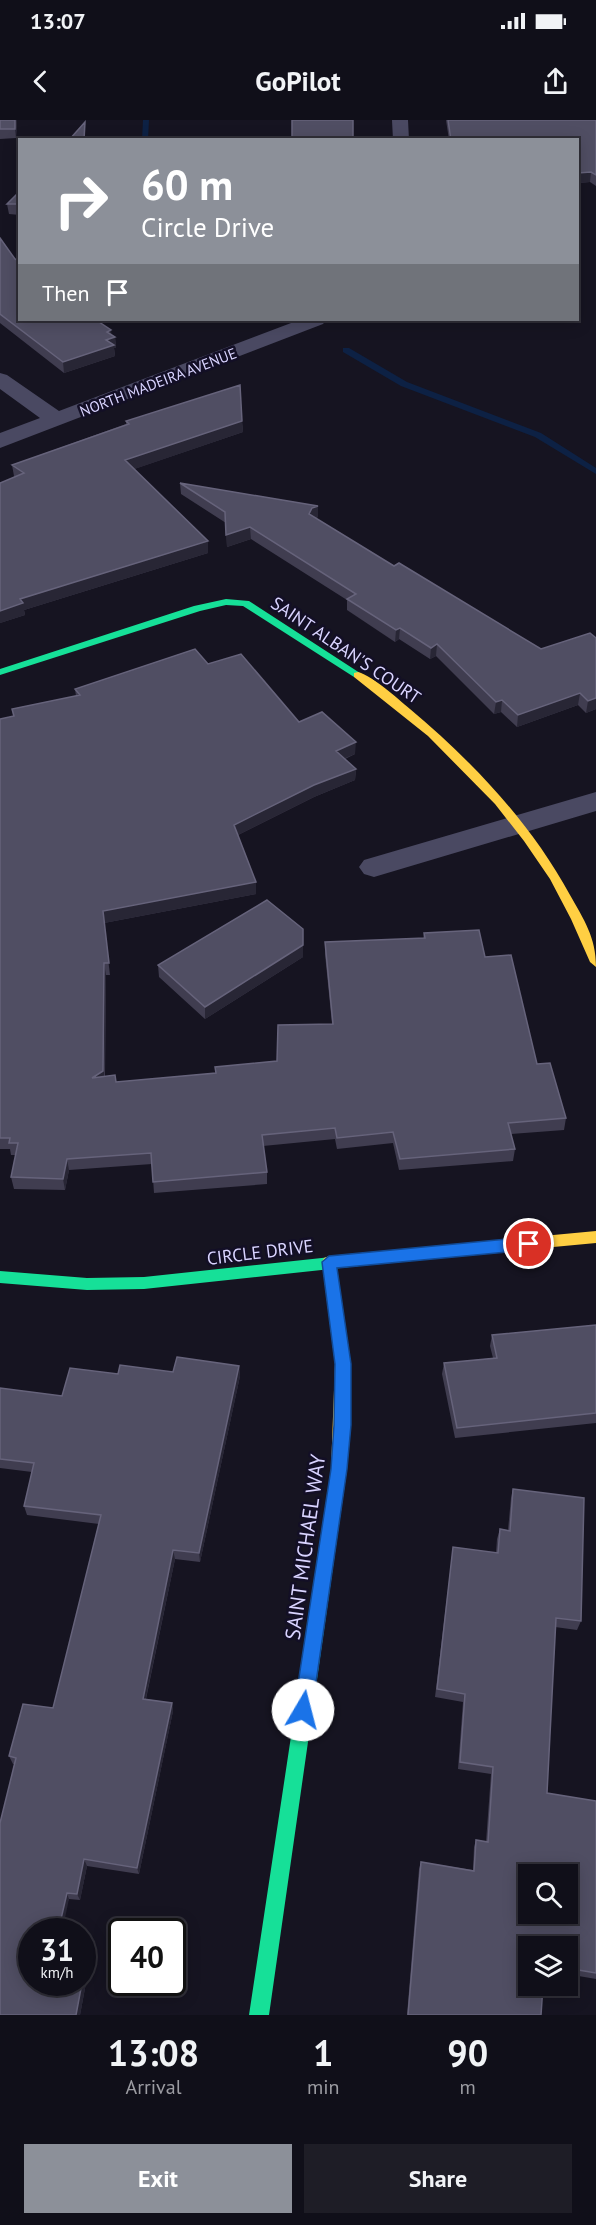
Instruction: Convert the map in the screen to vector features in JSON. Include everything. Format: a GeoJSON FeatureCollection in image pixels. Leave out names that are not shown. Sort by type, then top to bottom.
{"type":"FeatureCollection","features":[{"type":"Feature","properties":{"kind":"street"},"geometry":{"type":"LineString","coordinates":[[400,120],[401,138]]}},
{"type":"Feature","properties":{"kind":"street","name":"NORTH MADEIRA AVENUE"},"geometry":{"type":"LineString","coordinates":[[0,441],[313,321]]}},
{"type":"Feature","properties":{"kind":"street"},"geometry":{"type":"LineString","coordinates":[[0,379],[57,420]]}},
{"type":"Feature","properties":{"kind":"street","name":"SAINT ALBAN'S COURT"},"geometry":{"type":"LineString","coordinates":[[0,672],[198,608],[226,602],[245,603],[362,678],[402,707],[465,763],[518,825],[560,884],[576,913],[596,962]]}},
{"type":"Feature","properties":{"kind":"street"},"geometry":{"type":"LineString","coordinates":[[374,867],[596,801]]}},
{"type":"Feature","properties":{"kind":"street","name":"CIRCLE DRIVE"},"geometry":{"type":"LineString","coordinates":[[0,1277],[87,1284],[144,1283],[329,1262],[596,1237]]}},
{"type":"Feature","properties":{"kind":"street","name":"SAINT MICHAEL WAY"},"geometry":{"type":"LineString","coordinates":[[259,2015],[339,1469],[343,1364],[329,1262]]}},
{"type":"Feature","properties":{"kind":"building"},"geometry":{"type":"Polygon","coordinates":[[[0,120],[15,120],[15,129],[0,129],[0,120]]]}},
{"type":"Feature","properties":{"kind":"building"},"geometry":{"type":"Polygon","coordinates":[[[292,120],[353,120],[353,138],[278,138],[292,137],[292,120]]]}},
{"type":"Feature","properties":{"kind":"building"},"geometry":{"type":"Polygon","coordinates":[[[448,120],[596,120],[596,175],[591,172],[579,173],[579,138],[451,138],[448,120]]]}},
{"type":"Feature","properties":{"kind":"building"},"geometry":{"type":"Polygon","coordinates":[[[85,122],[84,138],[71,138],[85,122]]]}},
{"type":"Feature","properties":{"kind":"building"},"geometry":{"type":"Polygon","coordinates":[[[18,193],[18,204],[7,204],[18,193]]]}},
{"type":"Feature","properties":{"kind":"building"},"geometry":{"type":"Polygon","coordinates":[[[0,238],[18,261],[18,321],[98,321],[111,330],[107,332],[115,337],[106,340],[114,345],[63,362],[0,314],[0,238]]]}},
{"type":"Feature","properties":{"kind":"building"},"geometry":{"type":"Polygon","coordinates":[[[240,385],[242,421],[125,460],[208,541],[20,599],[23,603],[0,611],[0,483],[24,473],[12,465],[129,424],[126,421],[240,385]]]}},
{"type":"Feature","properties":{"kind":"building"},"geometry":{"type":"Polygon","coordinates":[[[180,483],[318,506],[312,508],[309,514],[394,566],[399,563],[541,649],[590,633],[596,638],[596,698],[588,701],[580,693],[518,715],[502,700],[496,702],[437,644],[431,648],[400,628],[396,630],[347,599],[356,594],[250,527],[226,535],[225,512],[180,483]]]}},
{"type":"Feature","properties":{"kind":"building"},"geometry":{"type":"Polygon","coordinates":[[[195,649],[208,664],[241,654],[299,722],[322,712],[356,742],[336,751],[356,769],[314,785],[234,825],[256,882],[103,911],[109,963],[104,963],[103,1071],[92,1078],[115,1075],[116,1082],[216,1073],[215,1067],[277,1061],[278,1025],[333,1024],[325,942],[425,938],[424,933],[479,930],[485,957],[511,955],[537,1064],[550,1063],[566,1118],[508,1123],[515,1149],[400,1159],[393,1132],[337,1138],[335,1128],[262,1135],[267,1172],[153,1182],[151,1153],[67,1159],[63,1179],[11,1177],[18,1143],[9,1143],[10,1138],[0,1138],[0,719],[14,716],[12,709],[80,695],[75,689],[195,649]]]}},
{"type":"Feature","properties":{"kind":"building"},"geometry":{"type":"Polygon","coordinates":[[[267,900],[303,929],[303,945],[205,1007],[158,965],[267,900]]]}},
{"type":"Feature","properties":{"kind":"building"},"geometry":{"type":"Polygon","coordinates":[[[596,1325],[596,1413],[457,1428],[444,1363],[497,1358],[492,1335],[596,1325]]]}},
{"type":"Feature","properties":{"kind":"building"},"geometry":{"type":"Polygon","coordinates":[[[177,1357],[239,1366],[199,1553],[173,1550],[143,1699],[172,1703],[137,1868],[84,1859],[77,1894],[67,1893],[61,1918],[18,1918],[18,1996],[80,1996],[76,2015],[0,2015],[0,1823],[16,1758],[9,1756],[23,1704],[53,1708],[101,1515],[24,1506],[34,1463],[0,1459],[0,1388],[62,1396],[70,1368],[118,1374],[120,1365],[173,1372],[177,1357]]]}},
{"type":"Feature","properties":{"kind":"building"},"geometry":{"type":"Polygon","coordinates":[[[513,1489],[584,1498],[581,1621],[556,1618],[547,1793],[596,1801],[596,1973],[578,1970],[578,1936],[518,1936],[518,1996],[542,1996],[541,2015],[408,2015],[421,1862],[474,1871],[476,1840],[488,1842],[493,1767],[460,1762],[465,1694],[437,1689],[453,1547],[498,1553],[500,1529],[510,1531],[513,1489]]]}},
{"type":"Feature","properties":{"kind":"waterway"},"geometry":{"type":"LineString","coordinates":[[145,138],[146,120]]}},
{"type":"Feature","properties":{"kind":"waterway"},"geometry":{"type":"LineString","coordinates":[[346,350],[404,384],[538,435],[596,472]]}},
{"type":"Feature","properties":{"kind":"traffic: fast"},"geometry":{"type":"LineString","coordinates":[[0,672],[198,608],[226,602],[245,603],[358,675]]}},
{"type":"Feature","properties":{"kind":"traffic: fast"},"geometry":{"type":"LineString","coordinates":[[0,1277],[87,1284],[144,1283],[415,1254]]}},
{"type":"Feature","properties":{"kind":"traffic: fast"},"geometry":{"type":"LineString","coordinates":[[259,2015],[333,1511]]}},
{"type":"Feature","properties":{"kind":"traffic: slow"},"geometry":{"type":"LineString","coordinates":[[358,675],[432,733],[499,801],[555,878],[578,919],[596,962]]}},
{"type":"Feature","properties":{"kind":"traffic: slow"},"geometry":{"type":"LineString","coordinates":[[415,1254],[596,1237]]}},
{"type":"Feature","properties":{"kind":"traffic: slow"},"geometry":{"type":"LineString","coordinates":[[329,1262],[343,1364],[339,1469],[333,1511]]}},
{"type":"Feature","properties":{"kind":"route"},"geometry":{"type":"LineString","coordinates":[[303,1710],[339,1469],[344,1392],[343,1364],[329,1262],[529,1244]]}}]}
